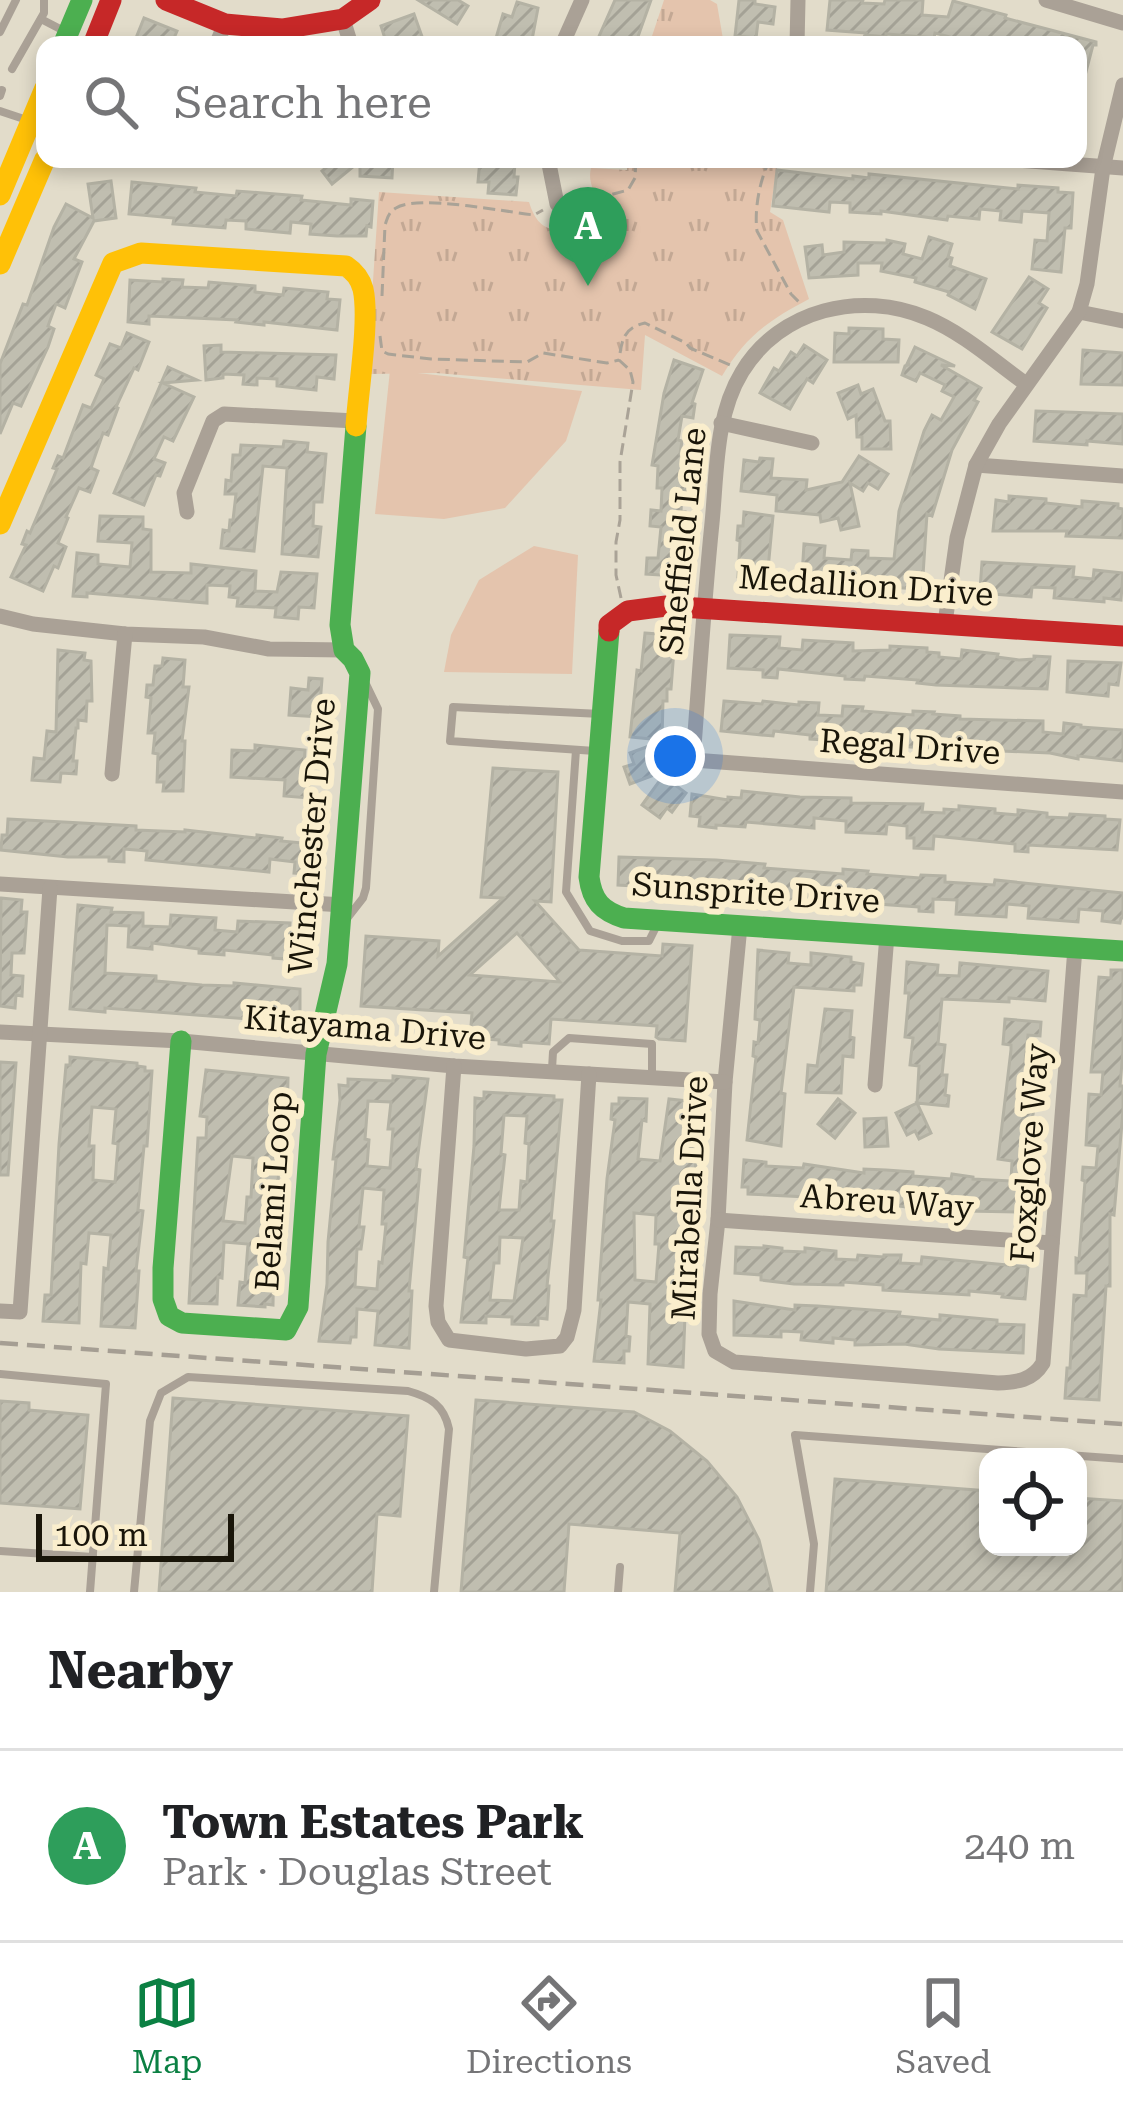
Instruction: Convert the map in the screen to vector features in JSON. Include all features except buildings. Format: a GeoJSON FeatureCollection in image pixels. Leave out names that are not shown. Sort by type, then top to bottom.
{"type":"FeatureCollection","features":[{"type":"Feature","properties":{"kind":"street"},"geometry":{"type":"LineString","coordinates":[[67,36],[82,0]]}},
{"type":"Feature","properties":{"kind":"street"},"geometry":{"type":"LineString","coordinates":[[97,36],[111,0]]}},
{"type":"Feature","properties":{"kind":"street"},"geometry":{"type":"LineString","coordinates":[[166,0],[221,34],[343,19],[370,0]]}},
{"type":"Feature","properties":{"kind":"street"},"geometry":{"type":"LineString","coordinates":[[566,36],[582,0]]}},
{"type":"Feature","properties":{"kind":"street"},"geometry":{"type":"LineString","coordinates":[[797,36],[798,0]]}},
{"type":"Feature","properties":{"kind":"street"},"geometry":{"type":"LineString","coordinates":[[1046,0],[1123,23]]}},
{"type":"Feature","properties":{"kind":"street"},"geometry":{"type":"LineString","coordinates":[[343,19],[349,36]]}},
{"type":"Feature","properties":{"kind":"street"},"geometry":{"type":"LineString","coordinates":[[945,623],[957,538],[976,466],[1026,384],[1079,312],[1088,284],[1103,168],[1123,85]]}},
{"type":"Feature","properties":{"kind":"street"},"geometry":{"type":"LineString","coordinates":[[0,195],[36,110]]}},
{"type":"Feature","properties":{"kind":"street"},"geometry":{"type":"LineString","coordinates":[[1087,167],[1123,168]]}},
{"type":"Feature","properties":{"kind":"street"},"geometry":{"type":"LineString","coordinates":[[0,264],[41,168]]}},
{"type":"Feature","properties":{"kind":"street"},"geometry":{"type":"LineString","coordinates":[[550,168],[556,204]]}},
{"type":"Feature","properties":{"kind":"street"},"geometry":{"type":"LineString","coordinates":[[0,524],[113,263],[141,253],[346,266],[357,272],[364,287],[340,625],[344,650],[269,649],[204,638],[33,624],[0,616]]}},
{"type":"Feature","properties":{"kind":"street","name":"Sheffield Lane"},"geometry":{"type":"LineString","coordinates":[[693,760],[721,423],[742,372],[774,334],[823,309],[862,304],[888,307],[926,318],[962,338],[1026,384]]}},
{"type":"Feature","properties":{"kind":"street"},"geometry":{"type":"LineString","coordinates":[[1079,312],[1123,321]]}},
{"type":"Feature","properties":{"kind":"street"},"geometry":{"type":"LineString","coordinates":[[187,512],[184,493],[213,421],[224,414],[355,421]]}},
{"type":"Feature","properties":{"kind":"street"},"geometry":{"type":"LineString","coordinates":[[721,423],[812,443]]}},
{"type":"Feature","properties":{"kind":"street"},"geometry":{"type":"LineString","coordinates":[[976,466],[1123,476]]}},
{"type":"Feature","properties":{"kind":"street","name":"Medallion Drive"},"geometry":{"type":"LineString","coordinates":[[616,618],[640,608],[704,607],[1123,636]]}},
{"type":"Feature","properties":{"kind":"street","name":"Sunsprite Drive"},"geometry":{"type":"LineString","coordinates":[[616,618],[602,714],[589,877],[590,892],[605,912],[624,918],[1123,951]]}},
{"type":"Feature","properties":{"kind":"street"},"geometry":{"type":"LineString","coordinates":[[112,774],[125,634]]}},
{"type":"Feature","properties":{"kind":"street","name":"Winchester Drive"},"geometry":{"type":"LineString","coordinates":[[316,1054],[337,964],[360,673],[344,650]]}},
{"type":"Feature","properties":{"kind":"street","name":"Regal Drive"},"geometry":{"type":"LineString","coordinates":[[693,760],[1123,792]]}},
{"type":"Feature","properties":{"kind":"street"},"geometry":{"type":"LineString","coordinates":[[0,884],[342,916]]}},
{"type":"Feature","properties":{"kind":"street"},"geometry":{"type":"LineString","coordinates":[[0,1311],[20,1312],[50,888]]}},
{"type":"Feature","properties":{"kind":"street","name":"Mirabella Drive"},"geometry":{"type":"LineString","coordinates":[[740,926],[724,1082],[709,1334],[715,1351],[734,1362],[998,1383],[1030,1377],[1043,1363]]}},
{"type":"Feature","properties":{"kind":"street"},"geometry":{"type":"LineString","coordinates":[[875,1085],[887,935]]}},
{"type":"Feature","properties":{"kind":"street","name":"Foxglove Way"},"geometry":{"type":"LineString","coordinates":[[1043,1363],[1075,948]]}},
{"type":"Feature","properties":{"kind":"street","name":"Kitayama Drive"},"geometry":{"type":"LineString","coordinates":[[0,1032],[724,1082]]}},
{"type":"Feature","properties":{"kind":"street","name":"Belami Loop"},"geometry":{"type":"LineString","coordinates":[[181,1041],[163,1300],[169,1316],[182,1323],[286,1330],[298,1307],[316,1054]]}},
{"type":"Feature","properties":{"kind":"street"},"geometry":{"type":"LineString","coordinates":[[454,1066],[438,1322],[449,1340],[526,1349],[560,1346],[574,1310],[590,1074]]}},
{"type":"Feature","properties":{"kind":"street","name":"Abreu Way"},"geometry":{"type":"LineString","coordinates":[[718,1220],[1052,1243]]}},
{"type":"Feature","properties":{"kind":"lane"},"geometry":{"type":"LineString","coordinates":[[0,32],[16,0]]}},
{"type":"Feature","properties":{"kind":"lane"},"geometry":{"type":"LineString","coordinates":[[12,69],[41,19],[44,0]]}},
{"type":"Feature","properties":{"kind":"lane"},"geometry":{"type":"LineString","coordinates":[[41,19],[62,36]]}},
{"type":"Feature","properties":{"kind":"lane"},"geometry":{"type":"LineString","coordinates":[[0,111],[31,122]]}},
{"type":"Feature","properties":{"kind":"lane"},"geometry":{"type":"LineString","coordinates":[[599,751],[450,741],[453,707],[602,714]]}},
{"type":"Feature","properties":{"kind":"lane"},"geometry":{"type":"LineString","coordinates":[[576,750],[566,892],[590,931],[622,941],[649,940],[660,920]]}},
{"type":"Feature","properties":{"kind":"lane"},"geometry":{"type":"LineString","coordinates":[[552,1072],[554,1052],[569,1038],[652,1044],[652,1077]]}},
{"type":"Feature","properties":{"kind":"lane"},"geometry":{"type":"LineString","coordinates":[[0,1374],[106,1384],[90,1592]]}},
{"type":"Feature","properties":{"kind":"lane"},"geometry":{"type":"LineString","coordinates":[[134,1592],[150,1421],[161,1393],[188,1377],[408,1391],[429,1397],[446,1413],[449,1429],[434,1592]]}},
{"type":"Feature","properties":{"kind":"lane"},"geometry":{"type":"LineString","coordinates":[[810,1592],[814,1544],[795,1435],[1123,1459]]}},
{"type":"Feature","properties":{"kind":"lane"},"geometry":{"type":"LineString","coordinates":[[0,1551],[93,1557]]}},
{"type":"Feature","properties":{"kind":"lane"},"geometry":{"type":"LineString","coordinates":[[618,1592],[620,1568]]}},
{"type":"Feature","properties":{"kind":"path"},"geometry":{"type":"LineString","coordinates":[[595,199],[628,190],[635,168]]}},
{"type":"Feature","properties":{"kind":"path"},"geometry":{"type":"LineString","coordinates":[[766,168],[757,231],[791,294],[812,315]]}},
{"type":"Feature","properties":{"kind":"path"},"geometry":{"type":"LineString","coordinates":[[380,309],[385,225],[397,207],[421,203],[534,215],[556,204]]}},
{"type":"Feature","properties":{"kind":"path"},"geometry":{"type":"LineString","coordinates":[[619,360],[624,334],[645,323],[742,372]]}},
{"type":"Feature","properties":{"kind":"path"},"geometry":{"type":"LineString","coordinates":[[380,331],[382,351],[409,356],[527,362],[543,353],[607,363],[619,360]]}},
{"type":"Feature","properties":{"kind":"path"},"geometry":{"type":"LineString","coordinates":[[616,618],[621,440],[633,382],[630,370],[619,360]]}},
{"type":"Feature","properties":{"kind":"green space"},"geometry":{"type":"Polygon","coordinates":[[[664,0],[717,4],[722,36],[652,36],[664,0]]]}},
{"type":"Feature","properties":{"kind":"green space"},"geometry":{"type":"Polygon","coordinates":[[[591,168],[777,168],[770,212],[783,220],[809,299],[759,331],[722,376],[645,335],[641,390],[436,373],[370,374],[379,192],[529,202],[541,223],[564,230],[571,239],[592,216],[591,168]]]}},
{"type":"Feature","properties":{"kind":"green space"},"geometry":{"type":"Polygon","coordinates":[[[390,370],[582,391],[566,441],[505,508],[444,519],[375,514],[390,370]]]}},
{"type":"Feature","properties":{"kind":"green space"},"geometry":{"type":"Polygon","coordinates":[[[534,546],[578,555],[572,674],[444,672],[451,635],[479,580],[534,546]]]}},
{"type":"Feature","properties":{"kind":"railway"},"geometry":{"type":"LineString","coordinates":[[0,1343],[1123,1424]]}},
{"type":"Feature","properties":{"kind":"traffic: fast"},"geometry":{"type":"LineString","coordinates":[[67,36],[82,0]]}},
{"type":"Feature","properties":{"kind":"traffic: fast"},"geometry":{"type":"LineString","coordinates":[[181,1041],[163,1268],[163,1299],[169,1316],[182,1323],[286,1330],[298,1307],[316,1054],[337,964],[360,673],[344,650],[340,625],[356,426]]}},
{"type":"Feature","properties":{"kind":"traffic: fast"},"geometry":{"type":"LineString","coordinates":[[609,631],[589,877],[596,899],[610,912],[624,918],[1123,951]]}},
{"type":"Feature","properties":{"kind":"traffic: slow"},"geometry":{"type":"LineString","coordinates":[[0,195],[36,109]]}},
{"type":"Feature","properties":{"kind":"traffic: slow"},"geometry":{"type":"LineString","coordinates":[[0,264],[41,168]]}},
{"type":"Feature","properties":{"kind":"traffic: slow"},"geometry":{"type":"LineString","coordinates":[[0,524],[113,263],[141,253],[349,268],[360,282],[365,302],[356,426]]}},
{"type":"Feature","properties":{"kind":"traffic: jam"},"geometry":{"type":"LineString","coordinates":[[97,36],[111,0]]}},
{"type":"Feature","properties":{"kind":"traffic: jam"},"geometry":{"type":"LineString","coordinates":[[166,0],[225,24],[282,29],[343,19],[370,0]]}},
{"type":"Feature","properties":{"kind":"traffic: jam"},"geometry":{"type":"LineString","coordinates":[[609,631],[609,625],[628,611],[666,606],[1123,636]]}},
{"type":"Feature","properties":{"kind":"place","name":"Town Estates Park"},"geometry":{"type":"Point","coordinates":[588,286]}}]}
